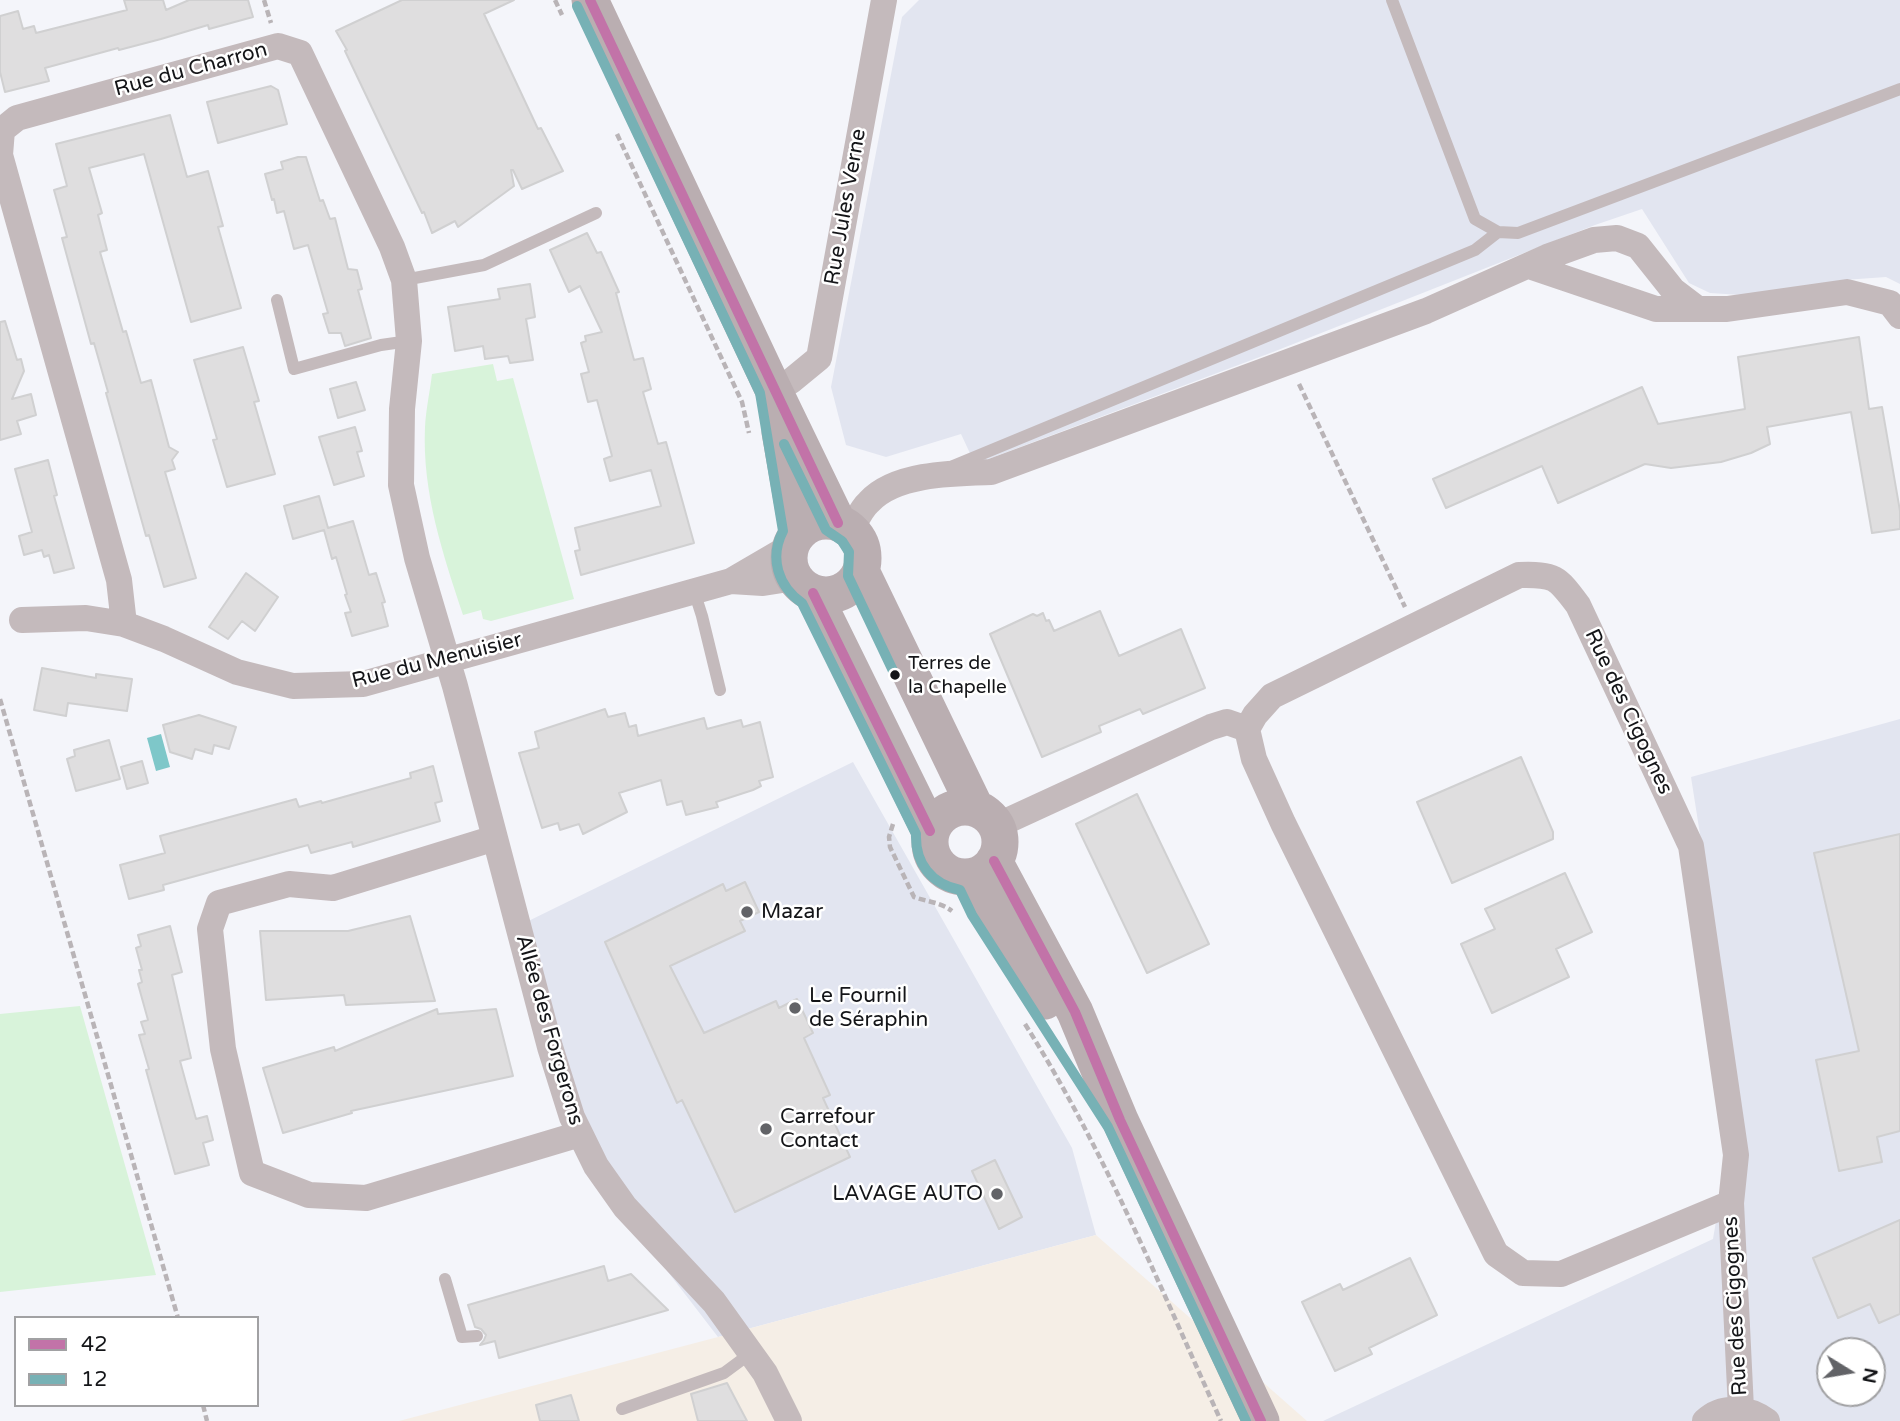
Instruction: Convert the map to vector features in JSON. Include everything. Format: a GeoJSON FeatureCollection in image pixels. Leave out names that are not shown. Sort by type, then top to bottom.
{"type":"FeatureCollection","features":[{"type":"Feature","properties":{"kind":"main road"},"geometry":{"type":"LineString","coordinates":[[590,0],[773,390],[845,526],[863,549],[861,571],[984,843],[984,907],[1120,1120],[1261,1421]]}},
{"type":"Feature","properties":{"kind":"main road"},"geometry":{"type":"LineString","coordinates":[[773,390],[799,563],[930,831],[929,843],[937,864],[946,872],[957,876],[984,843]]}},
{"type":"Feature","properties":{"kind":"main road"},"geometry":{"type":"LineString","coordinates":[[799,563],[817,522],[845,526]]}},
{"type":"Feature","properties":{"kind":"main road"},"geometry":{"type":"LineString","coordinates":[[799,563],[825,596],[847,590],[861,571]]}},
{"type":"Feature","properties":{"kind":"main road"},"geometry":{"type":"LineString","coordinates":[[930,831],[943,813],[953,808],[984,843]]}},
{"type":"Feature","properties":{"kind":"street","name":"Rue Jules Verne"},"geometry":{"type":"LineString","coordinates":[[773,390],[791,381],[819,358],[884,0]]}},
{"type":"Feature","properties":{"kind":"street","name":"Rue du Charron"},"geometry":{"type":"LineString","coordinates":[[124,624],[118,580],[0,155],[2,130],[17,118],[278,46],[300,53],[392,247],[404,280],[409,341],[402,409],[401,485],[417,558],[448,662]]}},
{"type":"Feature","properties":{"kind":"street"},"geometry":{"type":"LineString","coordinates":[[845,526],[873,498],[889,488],[933,474],[991,472],[1426,311],[1529,265],[1594,240],[1617,238],[1638,246],[1673,290],[1698,309]]}},
{"type":"Feature","properties":{"kind":"street"},"geometry":{"type":"LineString","coordinates":[[1529,265],[1656,309],[1727,309],[1847,292],[1889,303],[1900,316]]}},
{"type":"Feature","properties":{"kind":"street","name":"Rue du Menuisier"},"geometry":{"type":"LineString","coordinates":[[22,620],[86,618],[124,624],[237,672],[293,686],[363,684],[799,563]]}},
{"type":"Feature","properties":{"kind":"street","name":"Rue des Cigognes"},"geometry":{"type":"LineString","coordinates":[[1731,1203],[1561,1274],[1523,1273],[1496,1254],[1254,759],[1247,729],[1272,696],[1518,575],[1543,574],[1561,582],[1578,605],[1691,845],[1736,1155],[1731,1203],[1741,1409]]}},
{"type":"Feature","properties":{"kind":"street","name":"Allée des Forgerons"},"geometry":{"type":"LineString","coordinates":[[448,662],[550,1047],[572,1117],[596,1166],[625,1207],[714,1301],[765,1373],[789,1421]]}},
{"type":"Feature","properties":{"kind":"street"},"geometry":{"type":"LineString","coordinates":[[984,843],[1211,727],[1227,722],[1247,729]]}},
{"type":"Feature","properties":{"kind":"street"},"geometry":{"type":"LineString","coordinates":[[495,838],[333,888],[289,884],[219,903],[210,929],[223,1049],[252,1173],[309,1195],[366,1198],[580,1134]]}},
{"type":"Feature","properties":{"kind":"street"},"geometry":{"type":"LineString","coordinates":[[1705,1421],[1724,1410],[1741,1409],[1758,1414],[1768,1421]]}},
{"type":"Feature","properties":{"kind":"lane"},"geometry":{"type":"LineString","coordinates":[[1392,0],[1475,219],[1498,232],[1518,233],[1900,89]]}},
{"type":"Feature","properties":{"kind":"lane"},"geometry":{"type":"LineString","coordinates":[[404,280],[484,265],[596,213]]}},
{"type":"Feature","properties":{"kind":"lane"},"geometry":{"type":"LineString","coordinates":[[933,474],[1475,250],[1498,232]]}},
{"type":"Feature","properties":{"kind":"lane"},"geometry":{"type":"LineString","coordinates":[[277,300],[294,369],[382,345],[409,341]]}},
{"type":"Feature","properties":{"kind":"lane"},"geometry":{"type":"LineString","coordinates":[[694,591],[720,690]]}},
{"type":"Feature","properties":{"kind":"lane"},"geometry":{"type":"LineString","coordinates":[[445,1279],[463,1337],[477,1336]]}},
{"type":"Feature","properties":{"kind":"lane"},"geometry":{"type":"LineString","coordinates":[[622,1409],[723,1373],[751,1353]]}},
{"type":"Feature","properties":{"kind":"path"},"geometry":{"type":"LineString","coordinates":[[1289,361],[1415,626]]}},
{"type":"Feature","properties":{"kind":"path"},"geometry":{"type":"LineString","coordinates":[[0,699],[177,1316]]}},
{"type":"Feature","properties":{"kind":"shaded area"},"geometry":{"type":"Polygon","coordinates":[[[919,0],[1900,0],[1900,284],[1886,277],[1844,280],[1741,295],[1710,293],[1689,283],[1642,209],[975,464],[961,434],[886,457],[846,445],[831,387],[902,17],[919,0]]]}},
{"type":"Feature","properties":{"kind":"shaded area"},"geometry":{"type":"Polygon","coordinates":[[[1900,719],[1900,1421],[1323,1421],[1713,1239],[1727,1156],[1720,962],[1691,777],[1900,719]]]}},
{"type":"Feature","properties":{"kind":"shaded area"},"geometry":{"type":"Polygon","coordinates":[[[853,762],[1072,1148],[1096,1235],[718,1337],[571,1146],[508,931],[853,762]]]}},
{"type":"Feature","properties":{"kind":"shaded area"},"geometry":{"type":"Polygon","coordinates":[[[1096,1235],[1307,1421],[399,1421],[718,1337],[1096,1235]]]}},
{"type":"Feature","properties":{"kind":"green space"},"geometry":{"type":"Polygon","coordinates":[[[493,364],[497,381],[513,378],[574,599],[491,621],[483,619],[481,610],[463,615],[441,546],[430,499],[425,427],[432,374],[493,364]]]}},
{"type":"Feature","properties":{"kind":"green space"},"geometry":{"type":"Polygon","coordinates":[[[80,1006],[156,1275],[0,1292],[0,1014],[80,1006]]]}},
{"type":"Feature","properties":{"kind":"water"},"geometry":{"type":"Polygon","coordinates":[[[161,734],[170,767],[156,771],[147,738],[161,734]]]}},
{"type":"Feature","properties":{"kind":"building"},"geometry":{"type":"Polygon","coordinates":[[[124,0],[163,0],[166,10],[189,0],[248,0],[253,17],[209,29],[208,25],[45,68],[49,81],[5,92],[0,72],[0,16],[18,11],[23,29],[34,26],[36,33],[127,10],[124,0]]]}},
{"type":"Feature","properties":{"kind":"building"},"geometry":{"type":"Polygon","coordinates":[[[402,0],[514,0],[484,14],[538,129],[541,128],[563,171],[522,189],[511,170],[514,186],[458,227],[455,221],[432,233],[336,31],[402,0]]]}},
{"type":"Feature","properties":{"kind":"building"},"geometry":{"type":"Polygon","coordinates":[[[271,86],[278,90],[287,124],[218,143],[207,102],[271,86]]]}},
{"type":"Feature","properties":{"kind":"building"},"geometry":{"type":"Polygon","coordinates":[[[170,115],[187,177],[208,171],[223,226],[218,227],[241,308],[191,322],[144,154],[89,168],[102,213],[98,215],[107,250],[100,252],[123,332],[126,331],[141,383],[151,380],[169,447],[178,452],[172,460],[175,469],[165,472],[196,578],[164,587],[149,535],[146,536],[94,343],[91,344],[62,238],[67,237],[54,190],[67,186],[56,144],[170,115]]]}},
{"type":"Feature","properties":{"kind":"building"},"geometry":{"type":"Polygon","coordinates":[[[306,157],[320,201],[323,200],[330,219],[335,218],[348,269],[357,270],[362,289],[358,290],[371,338],[345,346],[341,333],[329,333],[323,314],[328,313],[308,245],[294,249],[284,211],[277,213],[265,174],[283,169],[281,162],[306,157]]]}},
{"type":"Feature","properties":{"kind":"building"},"geometry":{"type":"Polygon","coordinates":[[[587,233],[597,253],[601,252],[619,292],[616,293],[634,360],[643,358],[651,389],[643,392],[658,444],[666,442],[694,543],[581,575],[575,551],[580,550],[575,528],[661,506],[651,470],[610,481],[604,459],[612,456],[597,400],[588,402],[581,374],[589,372],[581,343],[586,341],[585,336],[602,332],[580,286],[569,292],[550,250],[587,233]]]}},
{"type":"Feature","properties":{"kind":"building"},"geometry":{"type":"Polygon","coordinates":[[[530,284],[535,317],[526,319],[533,360],[510,363],[508,356],[485,359],[483,346],[455,351],[448,307],[500,299],[498,289],[530,284]]]}},
{"type":"Feature","properties":{"kind":"building"},"geometry":{"type":"Polygon","coordinates":[[[5,321],[17,360],[21,359],[24,371],[12,399],[31,394],[36,415],[17,421],[21,434],[0,440],[0,322],[5,321]]]}},
{"type":"Feature","properties":{"kind":"building"},"geometry":{"type":"Polygon","coordinates":[[[1859,337],[1869,409],[1882,407],[1900,511],[1900,529],[1872,533],[1851,412],[1767,427],[1770,444],[1721,462],[1671,468],[1645,464],[1558,503],[1542,466],[1446,508],[1433,479],[1642,387],[1658,424],[1745,409],[1738,357],[1859,337]]]}},
{"type":"Feature","properties":{"kind":"building"},"geometry":{"type":"Polygon","coordinates":[[[243,347],[259,401],[254,402],[275,474],[227,487],[213,440],[217,439],[194,360],[243,347]]]}},
{"type":"Feature","properties":{"kind":"building"},"geometry":{"type":"Polygon","coordinates":[[[356,382],[365,410],[338,418],[330,389],[356,382]]]}},
{"type":"Feature","properties":{"kind":"building"},"geometry":{"type":"Polygon","coordinates":[[[355,427],[362,451],[357,452],[364,476],[334,485],[319,437],[355,427]]]}},
{"type":"Feature","properties":{"kind":"building"},"geometry":{"type":"Polygon","coordinates":[[[48,460],[57,495],[54,496],[74,568],[54,573],[49,555],[44,557],[42,550],[24,555],[19,536],[32,532],[15,469],[48,460]]]}},
{"type":"Feature","properties":{"kind":"building"},"geometry":{"type":"Polygon","coordinates":[[[319,496],[328,528],[353,521],[369,575],[376,573],[385,602],[382,603],[388,626],[352,636],[345,613],[351,612],[345,595],[347,594],[336,557],[332,559],[324,530],[293,539],[284,506],[319,496]]]}},
{"type":"Feature","properties":{"kind":"building"},"geometry":{"type":"Polygon","coordinates":[[[246,573],[278,597],[255,631],[242,621],[228,639],[209,627],[246,573]]]}},
{"type":"Feature","properties":{"kind":"building"},"geometry":{"type":"Polygon","coordinates":[[[1100,611],[1119,656],[1181,629],[1205,688],[1143,714],[1140,709],[1099,726],[1101,732],[1042,757],[990,634],[1033,614],[1037,616],[1043,613],[1054,631],[1100,611]]]}},
{"type":"Feature","properties":{"kind":"building"},"geometry":{"type":"Polygon","coordinates":[[[42,668],[96,678],[96,674],[132,679],[127,711],[68,703],[66,716],[34,710],[42,668]]]}},
{"type":"Feature","properties":{"kind":"building"},"geometry":{"type":"Polygon","coordinates":[[[605,709],[608,717],[625,713],[629,727],[636,725],[638,736],[704,718],[707,729],[741,720],[743,727],[760,722],[773,777],[759,781],[761,786],[753,790],[716,802],[718,807],[686,815],[682,801],[667,805],[661,780],[619,793],[627,812],[583,834],[579,824],[560,830],[558,823],[542,828],[519,753],[539,748],[535,732],[605,709]]]}},
{"type":"Feature","properties":{"kind":"building"},"geometry":{"type":"Polygon","coordinates":[[[199,715],[236,727],[229,749],[214,745],[212,754],[195,749],[192,759],[170,752],[163,725],[199,715]]]}},
{"type":"Feature","properties":{"kind":"building"},"geometry":{"type":"Polygon","coordinates":[[[109,740],[120,779],[76,791],[67,759],[75,756],[74,750],[109,740]]]}},
{"type":"Feature","properties":{"kind":"building"},"geometry":{"type":"Polygon","coordinates":[[[1521,757],[1553,832],[1553,839],[1452,883],[1417,802],[1521,757]]]}},
{"type":"Feature","properties":{"kind":"building"},"geometry":{"type":"Polygon","coordinates":[[[142,761],[148,783],[127,789],[121,767],[142,761]]]}},
{"type":"Feature","properties":{"kind":"building"},"geometry":{"type":"Polygon","coordinates":[[[433,766],[442,801],[435,803],[440,821],[353,847],[352,842],[311,853],[308,845],[163,885],[164,890],[129,899],[120,865],[165,853],[160,836],[296,799],[299,807],[321,801],[322,803],[411,778],[410,773],[433,766]]]}},
{"type":"Feature","properties":{"kind":"building"},"geometry":{"type":"Polygon","coordinates":[[[1137,794],[1209,944],[1147,973],[1076,824],[1137,794]]]}},
{"type":"Feature","properties":{"kind":"building"},"geometry":{"type":"Polygon","coordinates":[[[1900,834],[1900,1131],[1877,1137],[1882,1162],[1839,1171],[1816,1060],[1859,1051],[1814,853],[1900,834]]]}},
{"type":"Feature","properties":{"kind":"building"},"geometry":{"type":"Polygon","coordinates":[[[1565,873],[1592,932],[1556,949],[1569,977],[1492,1013],[1461,944],[1495,929],[1485,909],[1565,873]]]}},
{"type":"Feature","properties":{"kind":"building"},"geometry":{"type":"Polygon","coordinates":[[[745,882],[759,912],[740,921],[745,931],[670,966],[704,1033],[776,1001],[779,1008],[797,999],[813,1033],[804,1038],[830,1095],[823,1098],[850,1157],[735,1212],[682,1100],[677,1103],[605,942],[723,884],[726,891],[745,882]]]}},
{"type":"Feature","properties":{"kind":"building"},"geometry":{"type":"Polygon","coordinates":[[[410,916],[435,1001],[346,1005],[344,995],[266,1000],[260,931],[348,931],[410,916]]]}},
{"type":"Feature","properties":{"kind":"building"},"geometry":{"type":"Polygon","coordinates":[[[170,926],[182,972],[172,975],[191,1058],[180,1061],[196,1119],[207,1116],[213,1140],[203,1143],[209,1165],[175,1174],[139,1035],[145,1034],[141,1022],[148,1020],[138,984],[142,982],[139,970],[142,970],[136,948],[141,946],[138,935],[170,926]]]}},
{"type":"Feature","properties":{"kind":"building"},"geometry":{"type":"Polygon","coordinates":[[[437,1009],[438,1014],[496,1009],[513,1076],[351,1111],[352,1113],[283,1133],[263,1068],[334,1047],[335,1051],[437,1009]]]}},
{"type":"Feature","properties":{"kind":"building","name":"LAVAGE AUTO"},"geometry":{"type":"Polygon","coordinates":[[[995,1160],[1022,1217],[999,1229],[972,1171],[995,1160]]]}},
{"type":"Feature","properties":{"kind":"building"},"geometry":{"type":"Polygon","coordinates":[[[1900,1220],[1900,1314],[1879,1323],[1870,1304],[1838,1318],[1813,1258],[1900,1220]]]}},
{"type":"Feature","properties":{"kind":"building"},"geometry":{"type":"Polygon","coordinates":[[[1410,1258],[1437,1315],[1369,1348],[1372,1354],[1335,1371],[1302,1302],[1340,1284],[1343,1290],[1410,1258]]]}},
{"type":"Feature","properties":{"kind":"building"},"geometry":{"type":"Polygon","coordinates":[[[604,1266],[608,1281],[631,1274],[668,1310],[499,1358],[495,1341],[480,1345],[486,1335],[475,1327],[468,1305],[604,1266]]]}},
{"type":"Feature","properties":{"kind":"building"},"geometry":{"type":"Polygon","coordinates":[[[727,1383],[747,1421],[698,1421],[691,1394],[727,1383]]]}},
{"type":"Feature","properties":{"kind":"building"},"geometry":{"type":"Polygon","coordinates":[[[571,1395],[579,1421],[540,1421],[536,1405],[571,1395]]]}},
{"type":"Feature","properties":{"kind":"transit line","name":"42"},"geometry":{"type":"LineString","coordinates":[[590,0],[838,523]]}},
{"type":"Feature","properties":{"kind":"transit line","name":"12"},"geometry":{"type":"LineString","coordinates":[[577,6],[760,393],[783,531],[777,551],[778,571],[782,580],[802,603],[916,834],[922,863],[941,883],[960,890],[972,915],[1108,1127],[1246,1421]]}},
{"type":"Feature","properties":{"kind":"transit line","name":"12"},"geometry":{"type":"LineString","coordinates":[[784,444],[826,530],[842,541],[849,552],[848,576],[895,675]]}},
{"type":"Feature","properties":{"kind":"transit line","name":"42"},"geometry":{"type":"LineString","coordinates":[[813,593],[930,831]]}},
{"type":"Feature","properties":{"kind":"transit line","name":"42"},"geometry":{"type":"LineString","coordinates":[[994,861],[1075,1012],[1120,1120],[1261,1421]]}},
{"type":"Feature","properties":{"kind":"place","name":"Terres de la Chapelle"},"geometry":{"type":"Point","coordinates":[895,675]}},
{"type":"Feature","properties":{"kind":"place","name":"Mazar"},"geometry":{"type":"Point","coordinates":[747,912]}},
{"type":"Feature","properties":{"kind":"place","name":"Le Fournil de Séraphin"},"geometry":{"type":"Point","coordinates":[795,1008]}},
{"type":"Feature","properties":{"kind":"place","name":"Carrefour Contact"},"geometry":{"type":"Point","coordinates":[766,1129]}},
{"type":"Feature","properties":{"kind":"place","name":"LAVAGE AUTO"},"geometry":{"type":"Point","coordinates":[997,1194]}}]}
